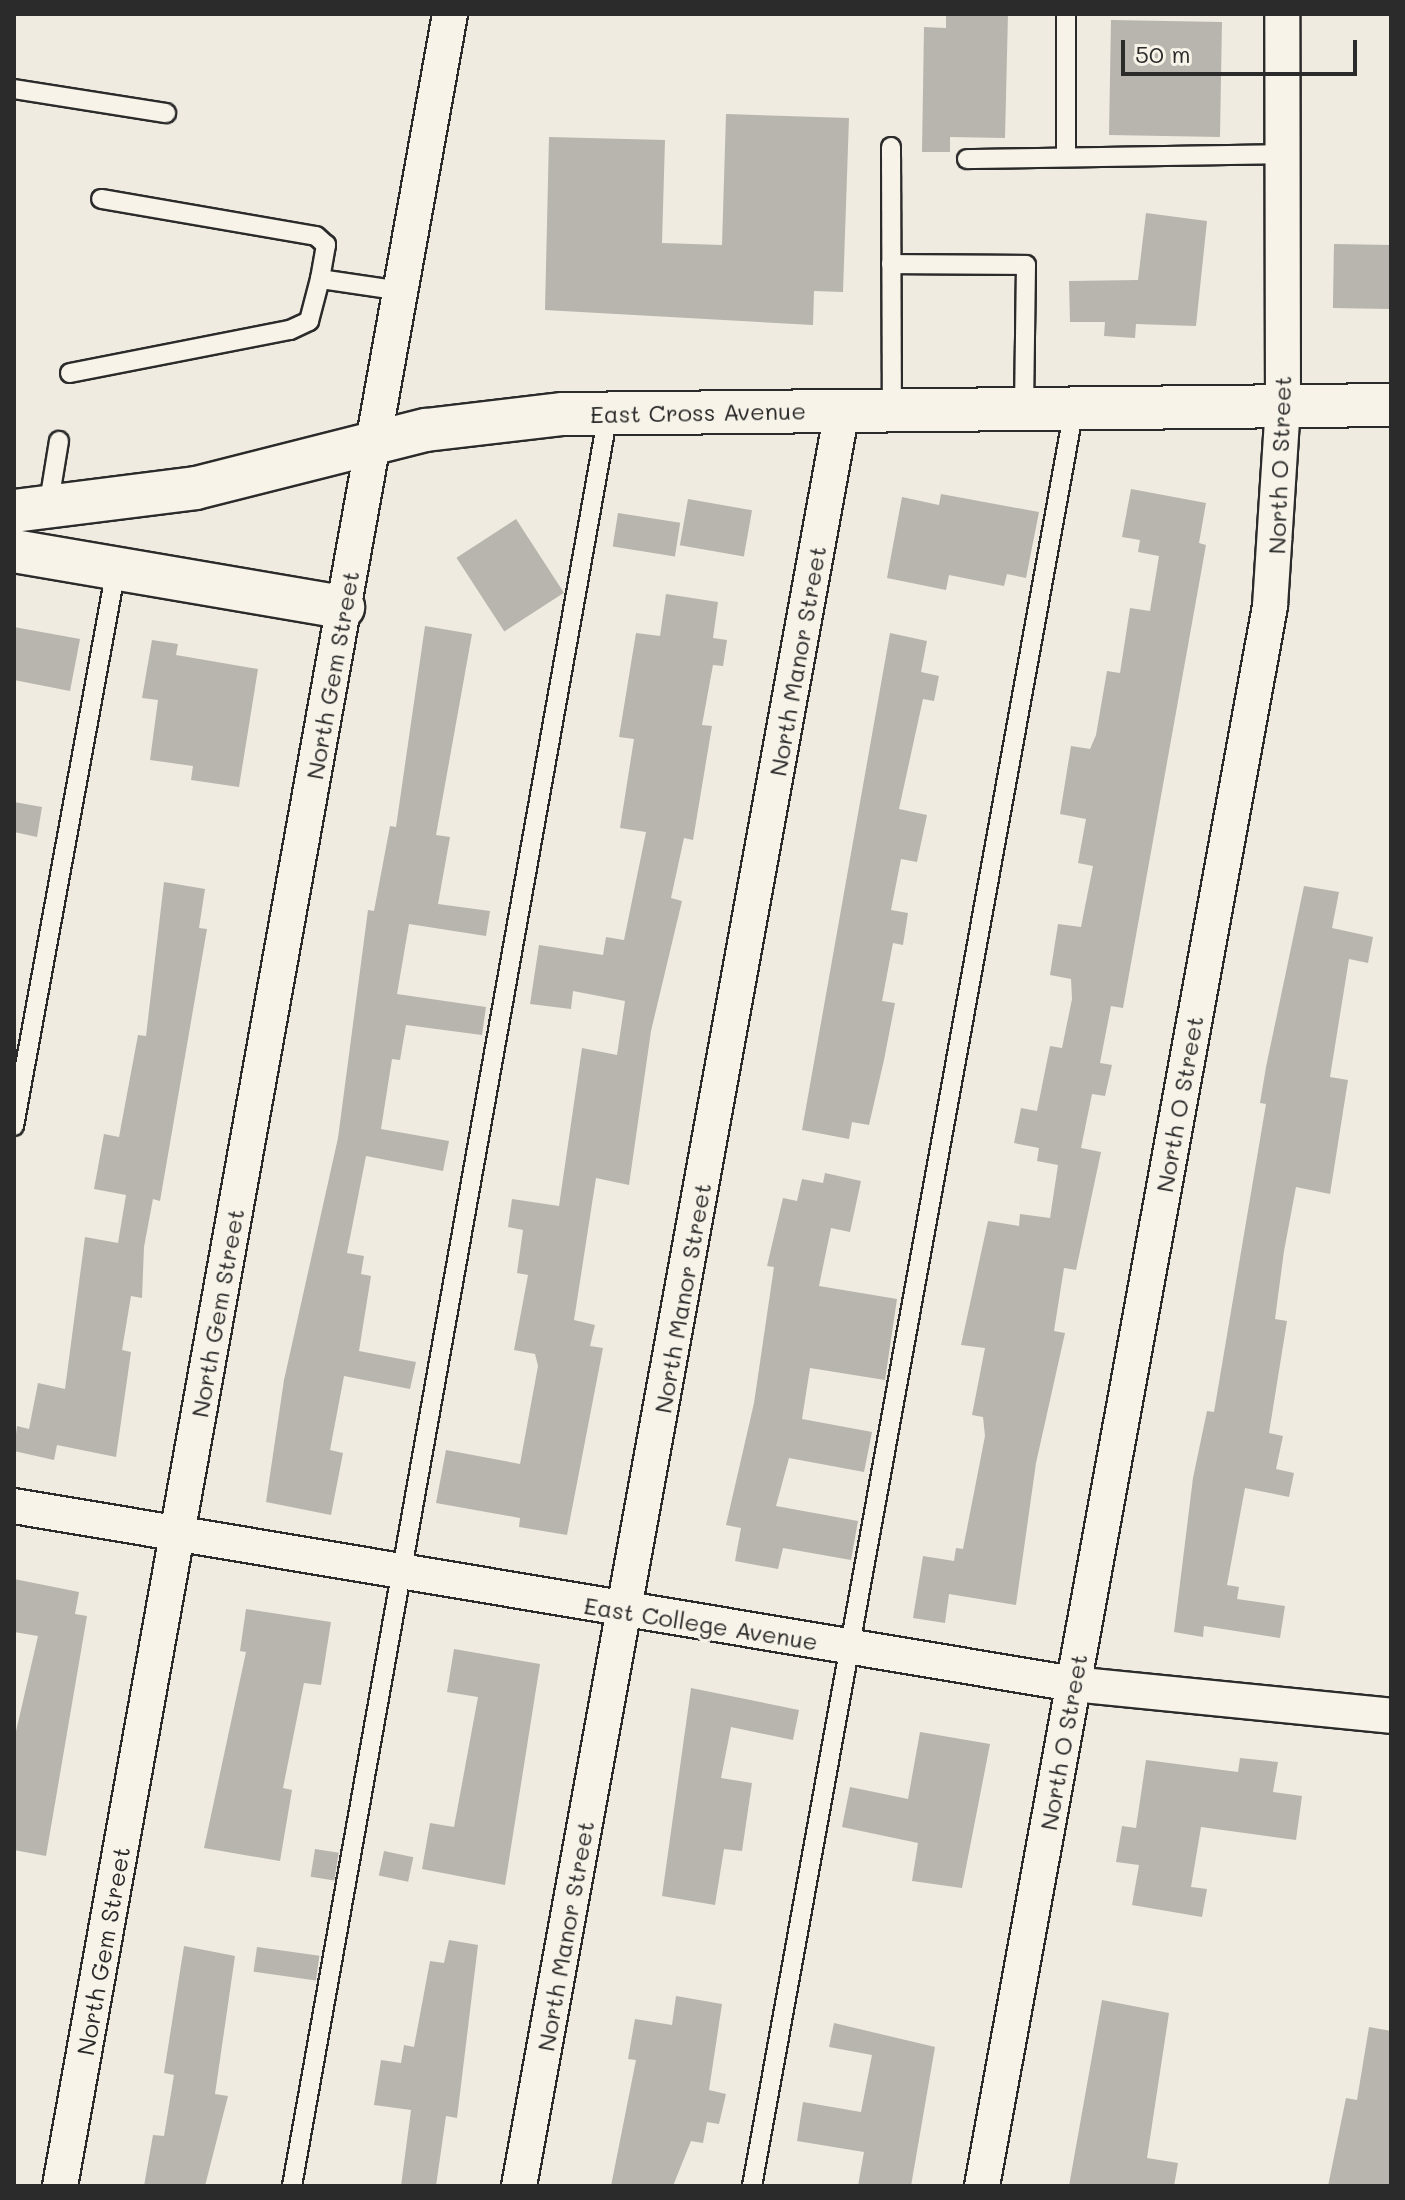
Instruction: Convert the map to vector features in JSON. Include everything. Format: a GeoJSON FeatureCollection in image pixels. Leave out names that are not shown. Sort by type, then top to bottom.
{"type":"FeatureCollection","features":[{"type":"Feature","properties":{"kind":"street","name":"North Gem Street"},"geometry":{"type":"LineString","coordinates":[[60,2186],[343,607],[377,440],[450,14]]}},
{"type":"Feature","properties":{"kind":"street","name":"North O Street"},"geometry":{"type":"LineString","coordinates":[[982,2186],[1270,606],[1283,406],[1282,14]]}},
{"type":"Feature","properties":{"kind":"street","name":"East Cross Avenue"},"geometry":{"type":"LineString","coordinates":[[31,510],[196,488],[377,440],[470,423],[608,412],[1391,405]]}},
{"type":"Feature","properties":{"kind":"street","name":"North Manor Street"},"geometry":{"type":"LineString","coordinates":[[519,2186],[842,410]]}},
{"type":"Feature","properties":{"kind":"street"},"geometry":{"type":"LineString","coordinates":[[14,551],[343,607]]}},
{"type":"Feature","properties":{"kind":"street","name":"East College Avenue"},"geometry":{"type":"LineString","coordinates":[[14,1506],[179,1531],[625,1611],[1073,1684],[1391,1716]]}},
{"type":"Feature","properties":{"kind":"lane"},"geometry":{"type":"LineString","coordinates":[[1066,14],[1066,157]]}},
{"type":"Feature","properties":{"kind":"lane"},"geometry":{"type":"LineString","coordinates":[[14,89],[166,113]]}},
{"type":"Feature","properties":{"kind":"lane"},"geometry":{"type":"LineString","coordinates":[[891,147],[892,410]]}},
{"type":"Feature","properties":{"kind":"lane"},"geometry":{"type":"LineString","coordinates":[[967,159],[1284,154]]}},
{"type":"Feature","properties":{"kind":"lane"},"geometry":{"type":"LineString","coordinates":[[70,373],[290,330],[309,321],[320,279],[326,245],[316,236],[101,199]]}},
{"type":"Feature","properties":{"kind":"lane"},"geometry":{"type":"LineString","coordinates":[[891,264],[1026,265],[1024,408]]}},
{"type":"Feature","properties":{"kind":"lane"},"geometry":{"type":"LineString","coordinates":[[320,279],[402,291]]}},
{"type":"Feature","properties":{"kind":"lane"},"geometry":{"type":"LineString","coordinates":[[752,2186],[1074,408]]}},
{"type":"Feature","properties":{"kind":"lane"},"geometry":{"type":"LineString","coordinates":[[292,2186],[608,412]]}},
{"type":"Feature","properties":{"kind":"lane"},"geometry":{"type":"LineString","coordinates":[[31,510],[59,441]]}},
{"type":"Feature","properties":{"kind":"lane"},"geometry":{"type":"LineString","coordinates":[[14,1126],[116,569]]}},
{"type":"Feature","properties":{"kind":"building"},"geometry":{"type":"Polygon","coordinates":[[[946,14],[1008,14],[1005,138],[950,137],[950,152],[922,152],[924,27],[946,28],[946,14]]]}},
{"type":"Feature","properties":{"kind":"building"},"geometry":{"type":"Polygon","coordinates":[[[1111,20],[1222,22],[1220,137],[1109,135],[1111,20]]]}},
{"type":"Feature","properties":{"kind":"building"},"geometry":{"type":"Polygon","coordinates":[[[726,114],[849,118],[843,292],[814,291],[813,325],[545,310],[549,137],[665,140],[662,243],[722,245],[726,114]]]}},
{"type":"Feature","properties":{"kind":"building"},"geometry":{"type":"Polygon","coordinates":[[[1146,213],[1207,221],[1196,326],[1136,324],[1135,338],[1104,336],[1105,322],[1070,322],[1069,281],[1138,280],[1146,213]]]}},
{"type":"Feature","properties":{"kind":"building"},"geometry":{"type":"Polygon","coordinates":[[[1334,244],[1391,245],[1390,309],[1333,308],[1334,244]]]}},
{"type":"Feature","properties":{"kind":"building"},"geometry":{"type":"Polygon","coordinates":[[[1131,489],[1206,503],[1199,543],[1206,545],[1123,1008],[1111,1006],[1100,1063],[1112,1065],[1105,1096],[1092,1094],[1081,1148],[1101,1152],[1076,1270],[1064,1268],[1054,1331],[1065,1333],[1036,1463],[1016,1605],[949,1594],[945,1623],[913,1618],[923,1556],[954,1561],[956,1548],[963,1549],[985,1436],[983,1417],[972,1415],[985,1348],[961,1345],[988,1221],[1019,1226],[1020,1214],[1050,1218],[1058,1165],[1037,1161],[1039,1148],[1014,1143],[1021,1108],[1037,1111],[1050,1046],[1062,1048],[1072,999],[1071,979],[1050,975],[1058,924],[1081,927],[1093,866],[1078,863],[1086,819],[1060,814],[1071,746],[1090,749],[1096,735],[1107,671],[1120,673],[1130,608],[1150,611],[1159,556],[1138,552],[1140,540],[1122,537],[1131,489]]]}},
{"type":"Feature","properties":{"kind":"building"},"geometry":{"type":"Polygon","coordinates":[[[941,494],[1039,512],[1026,578],[1007,574],[1004,586],[949,575],[946,590],[887,578],[902,497],[939,505],[941,494]]]}},
{"type":"Feature","properties":{"kind":"building"},"geometry":{"type":"Polygon","coordinates":[[[688,499],[752,510],[744,557],[680,545],[688,499]]]}},
{"type":"Feature","properties":{"kind":"building"},"geometry":{"type":"Polygon","coordinates":[[[618,513],[680,523],[675,556],[613,547],[618,513]]]}},
{"type":"Feature","properties":{"kind":"building"},"geometry":{"type":"Polygon","coordinates":[[[516,519],[564,593],[504,631],[456,558],[516,519]]]}},
{"type":"Feature","properties":{"kind":"building"},"geometry":{"type":"Polygon","coordinates":[[[666,594],[718,602],[713,638],[727,640],[723,666],[713,665],[702,725],[712,726],[693,840],[684,838],[671,898],[682,901],[651,1031],[629,1185],[596,1178],[574,1320],[595,1325],[590,1346],[603,1348],[567,1535],[519,1527],[520,1518],[436,1503],[446,1450],[520,1464],[538,1366],[535,1354],[514,1350],[528,1275],[517,1273],[523,1230],[508,1227],[512,1199],[559,1206],[582,1048],[617,1055],[625,1001],[573,991],[571,1009],[530,1004],[539,945],[603,955],[606,937],[624,940],[646,832],[620,828],[634,739],[619,737],[636,633],[660,636],[666,594]]]}},
{"type":"Feature","properties":{"kind":"building"},"geometry":{"type":"Polygon","coordinates":[[[425,626],[472,634],[436,835],[450,837],[438,904],[490,911],[486,936],[409,924],[397,994],[486,1007],[482,1035],[406,1025],[400,1060],[392,1059],[381,1129],[449,1141],[443,1171],[366,1156],[347,1253],[364,1256],[361,1274],[371,1276],[359,1351],[416,1362],[410,1389],[344,1376],[330,1450],[343,1453],[331,1515],[266,1502],[284,1380],[338,1138],[368,910],[374,911],[390,826],[396,827],[425,626]]]}},
{"type":"Feature","properties":{"kind":"building"},"geometry":{"type":"Polygon","coordinates":[[[14,627],[80,639],[70,691],[14,680],[14,627]]]}},
{"type":"Feature","properties":{"kind":"building"},"geometry":{"type":"Polygon","coordinates":[[[890,633],[927,641],[921,672],[939,676],[934,701],[923,699],[899,809],[927,815],[917,862],[901,859],[891,910],[908,913],[903,945],[893,943],[882,1001],[895,1003],[884,1060],[869,1125],[852,1122],[849,1139],[802,1130],[890,633]]]}},
{"type":"Feature","properties":{"kind":"building"},"geometry":{"type":"Polygon","coordinates":[[[152,640],[178,644],[176,655],[258,669],[239,787],[191,780],[193,766],[150,760],[158,700],[142,698],[152,640]]]}},
{"type":"Feature","properties":{"kind":"building"},"geometry":{"type":"Polygon","coordinates":[[[14,802],[42,807],[37,837],[14,832],[14,802]]]}},
{"type":"Feature","properties":{"kind":"building"},"geometry":{"type":"Polygon","coordinates":[[[164,882],[205,889],[199,928],[207,929],[160,1201],[153,1199],[144,1247],[142,1298],[131,1296],[122,1350],[131,1352],[116,1457],[57,1445],[54,1460],[14,1451],[17,1426],[29,1429],[38,1383],[65,1389],[85,1237],[118,1243],[126,1195],[94,1189],[104,1134],[119,1137],[138,1035],[146,1036],[164,882]]]}},
{"type":"Feature","properties":{"kind":"building"},"geometry":{"type":"Polygon","coordinates":[[[1304,886],[1339,892],[1332,928],[1373,937],[1368,963],[1349,959],[1330,1077],[1348,1080],[1330,1194],[1296,1187],[1284,1251],[1275,1319],[1287,1321],[1269,1433],[1283,1436],[1276,1469],[1294,1473],[1289,1497],[1245,1488],[1227,1585],[1239,1587],[1237,1599],[1285,1606],[1280,1638],[1204,1626],[1203,1637],[1174,1632],[1193,1478],[1207,1411],[1214,1412],[1266,1104],[1260,1103],[1266,1067],[1304,886]]]}},
{"type":"Feature","properties":{"kind":"building"},"geometry":{"type":"Polygon","coordinates":[[[825,1173],[861,1181],[850,1232],[831,1228],[819,1286],[897,1299],[885,1380],[810,1368],[802,1419],[872,1432],[864,1472],[789,1458],[776,1506],[858,1521],[851,1560],[783,1548],[778,1569],[735,1561],[741,1528],[726,1525],[754,1403],[774,1267],[767,1266],[783,1198],[797,1201],[802,1179],[823,1183],[825,1173]]]}},
{"type":"Feature","properties":{"kind":"building"},"geometry":{"type":"Polygon","coordinates":[[[14,1579],[79,1592],[75,1614],[87,1616],[46,1856],[14,1850],[14,1740],[38,1636],[14,1632],[14,1579]]]}},
{"type":"Feature","properties":{"kind":"building"},"geometry":{"type":"Polygon","coordinates":[[[246,1609],[331,1622],[321,1685],[304,1683],[283,1788],[292,1790],[280,1861],[204,1848],[246,1652],[240,1651],[246,1609]]]}},
{"type":"Feature","properties":{"kind":"building"},"geometry":{"type":"Polygon","coordinates":[[[454,1649],[540,1664],[505,1885],[422,1869],[430,1823],[454,1827],[478,1697],[447,1692],[454,1649]]]}},
{"type":"Feature","properties":{"kind":"building"},"geometry":{"type":"Polygon","coordinates":[[[691,1688],[799,1710],[793,1740],[731,1727],[721,1778],[752,1783],[742,1851],[724,1849],[715,1905],[662,1896],[691,1688]]]}},
{"type":"Feature","properties":{"kind":"building"},"geometry":{"type":"Polygon","coordinates":[[[920,1732],[990,1744],[962,1888],[912,1881],[918,1843],[842,1827],[850,1787],[908,1799],[920,1732]]]}},
{"type":"Feature","properties":{"kind":"building"},"geometry":{"type":"Polygon","coordinates":[[[1240,1758],[1278,1762],[1273,1792],[1302,1796],[1296,1840],[1201,1827],[1191,1887],[1207,1889],[1202,1917],[1132,1905],[1139,1865],[1116,1862],[1122,1826],[1136,1828],[1146,1760],[1238,1772],[1240,1758]]]}},
{"type":"Feature","properties":{"kind":"building"},"geometry":{"type":"Polygon","coordinates":[[[315,1849],[339,1853],[334,1880],[311,1877],[315,1849]]]}},
{"type":"Feature","properties":{"kind":"building"},"geometry":{"type":"Polygon","coordinates":[[[384,1851],[413,1857],[408,1882],[379,1875],[384,1851]]]}},
{"type":"Feature","properties":{"kind":"building"},"geometry":{"type":"Polygon","coordinates":[[[449,1940],[478,1945],[457,2118],[446,2116],[436,2186],[401,2186],[411,2110],[374,2105],[381,2060],[401,2063],[404,2045],[414,2047],[430,1961],[444,1963],[449,1940]]]}},
{"type":"Feature","properties":{"kind":"building"},"geometry":{"type":"Polygon","coordinates":[[[184,1946],[235,1956],[215,2094],[228,2096],[205,2186],[144,2186],[153,2135],[164,2136],[174,2075],[164,2073],[184,1946]]]}},
{"type":"Feature","properties":{"kind":"building"},"geometry":{"type":"Polygon","coordinates":[[[257,1947],[319,1956],[316,1981],[254,1972],[257,1947]]]}},
{"type":"Feature","properties":{"kind":"building"},"geometry":{"type":"Polygon","coordinates":[[[676,1996],[722,2004],[709,2090],[726,2094],[719,2124],[707,2122],[703,2143],[691,2141],[673,2186],[611,2186],[636,2060],[628,2059],[635,2019],[672,2025],[676,1996]]]}},
{"type":"Feature","properties":{"kind":"building"},"geometry":{"type":"Polygon","coordinates":[[[1102,2000],[1169,2013],[1147,2158],[1178,2163],[1174,2186],[1069,2186],[1102,2000]]]}},
{"type":"Feature","properties":{"kind":"building"},"geometry":{"type":"Polygon","coordinates":[[[834,2023],[935,2047],[911,2186],[858,2186],[864,2152],[797,2141],[803,2102],[861,2112],[872,2055],[829,2047],[834,2023]]]}},
{"type":"Feature","properties":{"kind":"building"},"geometry":{"type":"Polygon","coordinates":[[[1369,2027],[1391,2031],[1391,2186],[1328,2186],[1346,2098],[1357,2100],[1369,2027]]]}}]}
